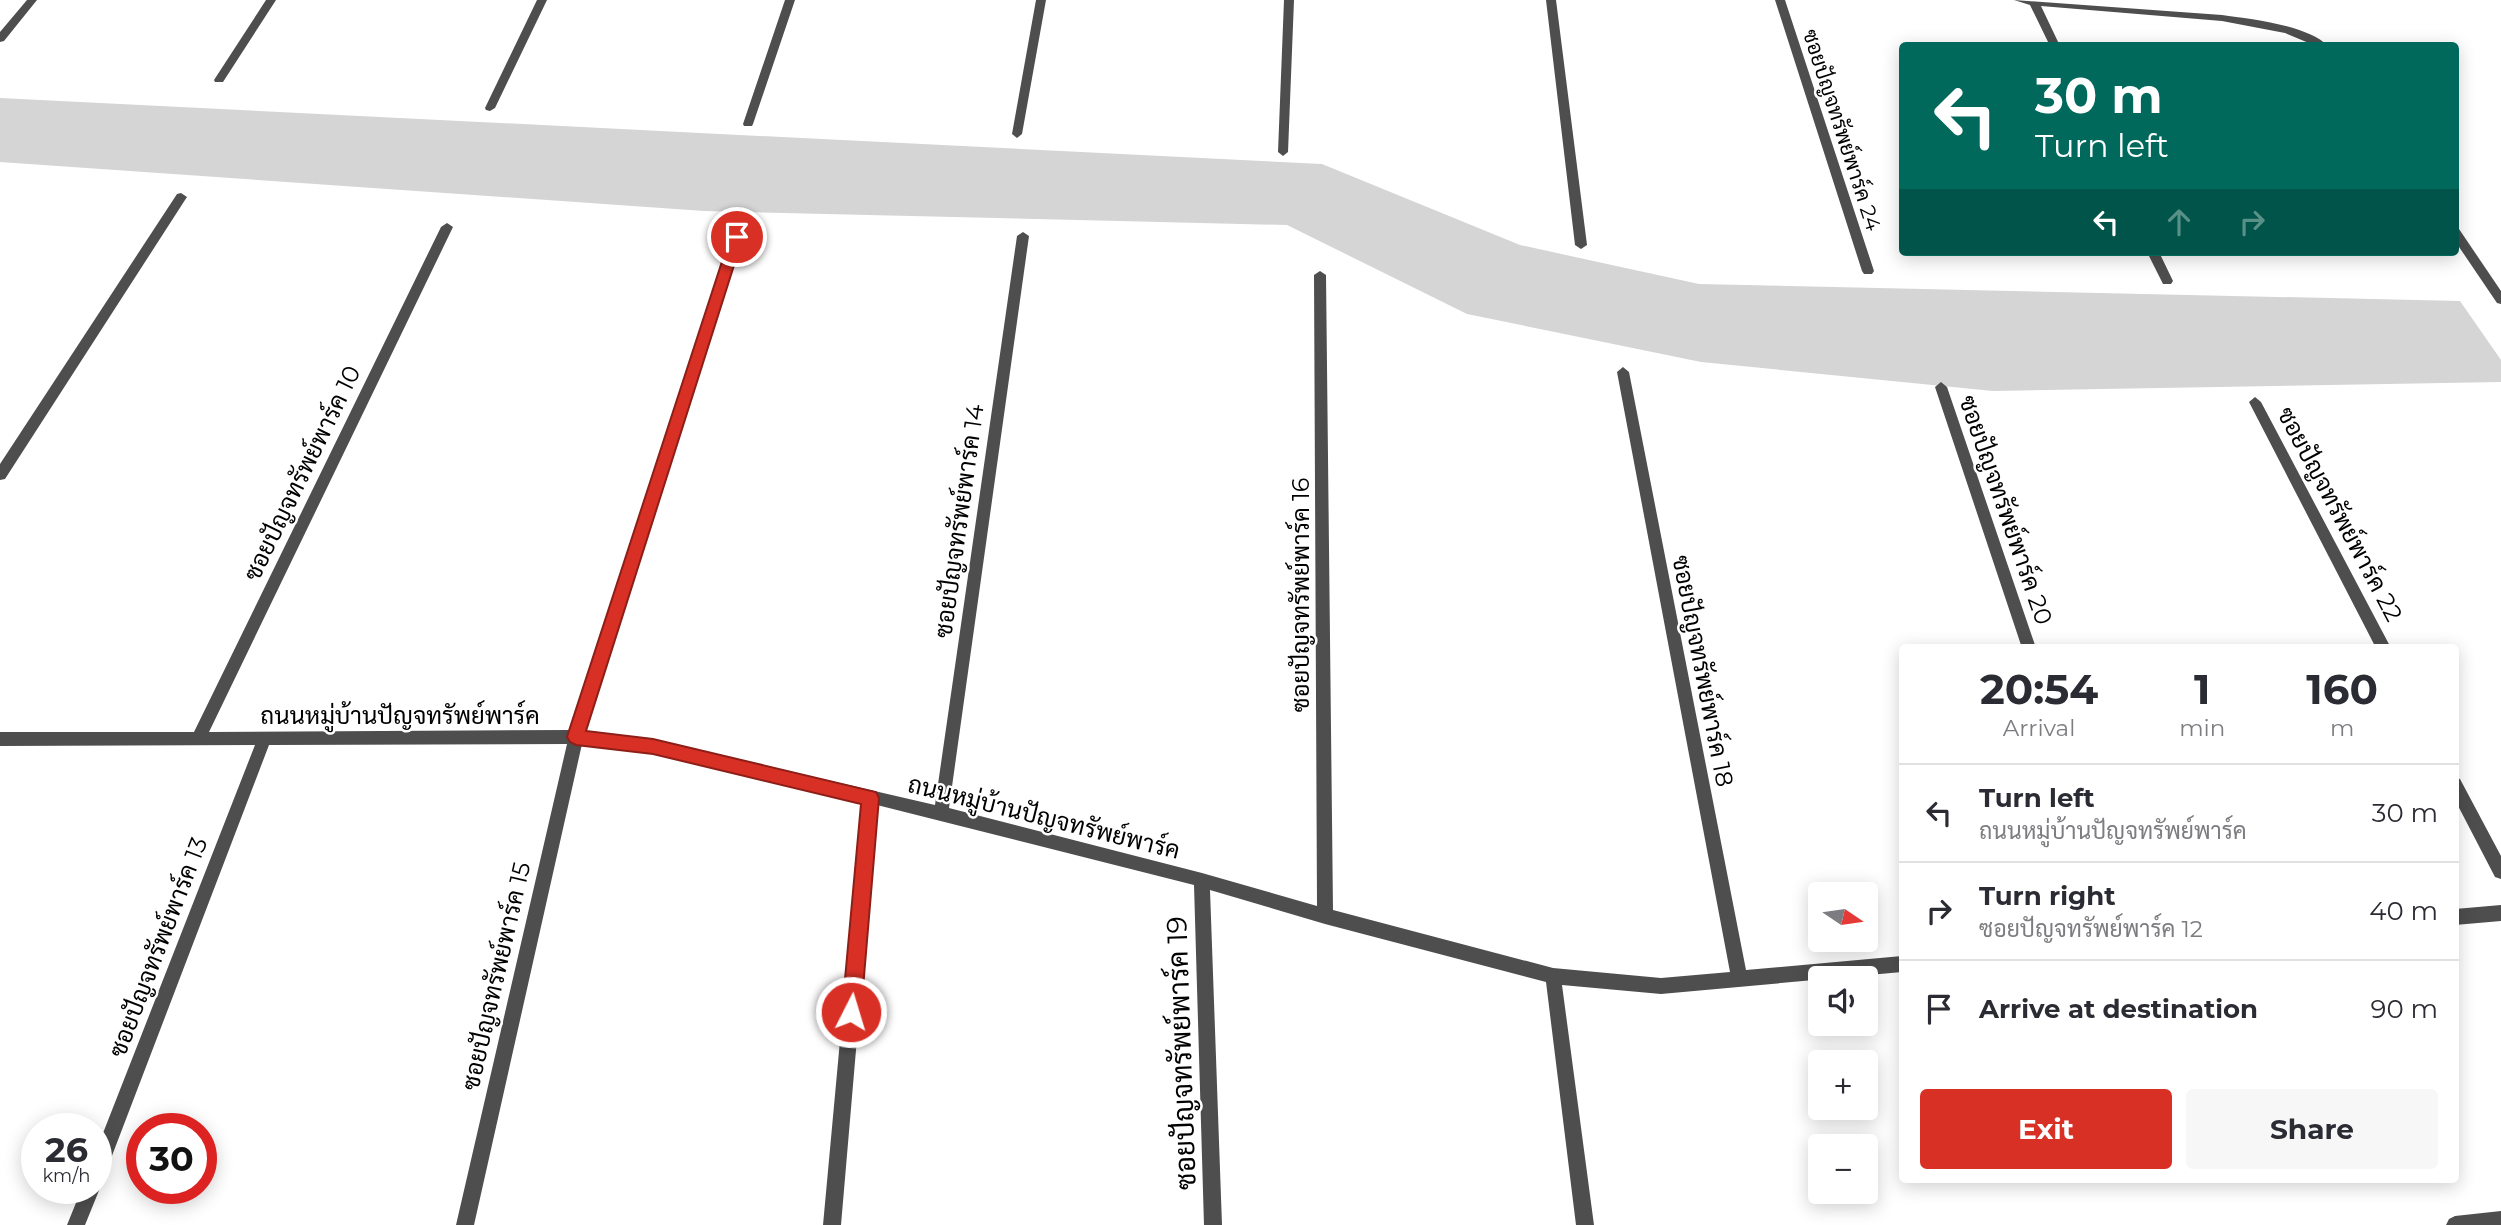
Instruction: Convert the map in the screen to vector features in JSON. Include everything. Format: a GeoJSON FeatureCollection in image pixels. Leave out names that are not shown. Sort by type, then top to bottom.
{"type":"FeatureCollection","features":[{"type":"Feature","properties":{"kind":"street"},"geometry":{"type":"LineString","coordinates":[[0,38],[32,0]]}},
{"type":"Feature","properties":{"kind":"street"},"geometry":{"type":"LineString","coordinates":[[219,80],[271,0]]}},
{"type":"Feature","properties":{"kind":"street"},"geometry":{"type":"LineString","coordinates":[[490,108],[542,0]]}},
{"type":"Feature","properties":{"kind":"street"},"geometry":{"type":"LineString","coordinates":[[748,124],[790,0]]}},
{"type":"Feature","properties":{"kind":"street"},"geometry":{"type":"LineString","coordinates":[[1017,134],[1041,0]]}},
{"type":"Feature","properties":{"kind":"street"},"geometry":{"type":"LineString","coordinates":[[1283,152],[1289,0]]}},
{"type":"Feature","properties":{"kind":"street"},"geometry":{"type":"LineString","coordinates":[[1551,0],[1581,245]]}},
{"type":"Feature","properties":{"kind":"street","name":"ซอยปัญจทรัพย์พาร์ค 24"},"geometry":{"type":"LineString","coordinates":[[1780,0],[1868,271]]}},
{"type":"Feature","properties":{"kind":"street"},"geometry":{"type":"LineString","coordinates":[[2019,0],[2222,16],[2263,23],[2318,42]]}},
{"type":"Feature","properties":{"kind":"street"},"geometry":{"type":"LineString","coordinates":[[2034,3],[2052,42]]}},
{"type":"Feature","properties":{"kind":"street"},"geometry":{"type":"LineString","coordinates":[[0,475],[181,197]]}},
{"type":"Feature","properties":{"kind":"street","name":"ซอยปัญจทรัพย์พาร์ค 10"},"geometry":{"type":"LineString","coordinates":[[198,738],[447,227]]}},
{"type":"Feature","properties":{"kind":"street","name":"ซอยปัญจทรัพย์พาร์ค 14"},"geometry":{"type":"LineString","coordinates":[[941,813],[1023,236]]}},
{"type":"Feature","properties":{"kind":"street","name":"ซอยปัญจทรัพย์พาร์ค 15"},"geometry":{"type":"LineString","coordinates":[[465,1225],[576,737],[737,237]]}},
{"type":"Feature","properties":{"kind":"street"},"geometry":{"type":"LineString","coordinates":[[2459,238],[2501,300]]}},
{"type":"Feature","properties":{"kind":"street"},"geometry":{"type":"LineString","coordinates":[[2155,256],[2167,281]]}},
{"type":"Feature","properties":{"kind":"street","name":"ซอยปัญจทรัพย์พาร์ค 16"},"geometry":{"type":"LineString","coordinates":[[1320,275],[1325,916]]}},
{"type":"Feature","properties":{"kind":"street","name":"ซอยปัญจทรัพย์พาร์ค 18"},"geometry":{"type":"LineString","coordinates":[[1623,372],[1739,978]]}},
{"type":"Feature","properties":{"kind":"street","name":"ซอยปัญจทรัพย์พาร์ค 20"},"geometry":{"type":"LineString","coordinates":[[1941,387],[2028,644]]}},
{"type":"Feature","properties":{"kind":"street","name":"ซอยปัญจทรัพย์พาร์ค 22"},"geometry":{"type":"LineString","coordinates":[[2255,402],[2382,644]]}},
{"type":"Feature","properties":{"kind":"street","name":"ซอยปัญจทรัพย์พาร์ค 13"},"geometry":{"type":"LineString","coordinates":[[112,1133],[265,737]]}},
{"type":"Feature","properties":{"kind":"street","name":"ถนนหมู่บ้านปัญจทรัพย์พาร์ค"},"geometry":{"type":"LineString","coordinates":[[0,739],[576,737],[653,747],[941,813],[1202,880],[1325,916],[1553,976],[1661,986],[1899,964]]}},
{"type":"Feature","properties":{"kind":"street"},"geometry":{"type":"LineString","coordinates":[[2459,792],[2501,872]]}},
{"type":"Feature","properties":{"kind":"street"},"geometry":{"type":"LineString","coordinates":[[832,1225],[870,798]]}},
{"type":"Feature","properties":{"kind":"street","name":"ซอยปัญจทรัพย์พาร์ค 19"},"geometry":{"type":"LineString","coordinates":[[1202,880],[1213,1225]]}},
{"type":"Feature","properties":{"kind":"street"},"geometry":{"type":"LineString","coordinates":[[2459,917],[2501,913]]}},
{"type":"Feature","properties":{"kind":"street"},"geometry":{"type":"LineString","coordinates":[[1553,976],[1585,1225]]}},
{"type":"Feature","properties":{"kind":"street"},"geometry":{"type":"LineString","coordinates":[[76,1225],[85,1204]]}},
{"type":"Feature","properties":{"kind":"street"},"geometry":{"type":"LineString","coordinates":[[2455,1225],[2501,1220]]}},
{"type":"Feature","properties":{"kind":"shaded area"},"geometry":{"type":"Polygon","coordinates":[[[0,98],[1322,164],[1520,245],[1699,284],[2460,301],[2501,360],[2501,382],[1993,391],[1701,362],[1467,314],[1287,225],[704,211],[0,162],[0,98]]]}},
{"type":"Feature","properties":{"kind":"route"},"geometry":{"type":"LineString","coordinates":[[737,237],[576,737],[653,747],[870,798],[851,1012]]}}]}
